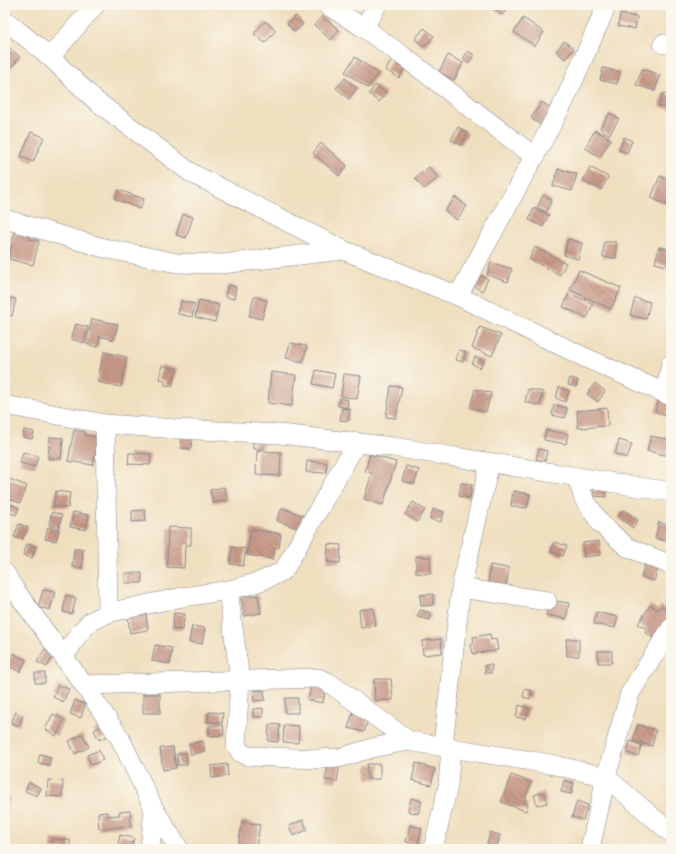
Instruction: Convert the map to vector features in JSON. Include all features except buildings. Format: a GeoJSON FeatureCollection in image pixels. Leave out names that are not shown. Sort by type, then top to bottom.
{"type":"FeatureCollection","features":[{"type":"Feature","properties":{"kind":"street"},"geometry":{"type":"LineString","coordinates":[[50,57],[94,5]]}},
{"type":"Feature","properties":{"kind":"street"},"geometry":{"type":"LineString","coordinates":[[327,5],[364,28],[403,56],[535,156]]}},
{"type":"Feature","properties":{"kind":"street"},"geometry":{"type":"LineString","coordinates":[[364,28],[377,5]]}},
{"type":"Feature","properties":{"kind":"street"},"geometry":{"type":"LineString","coordinates":[[458,296],[564,102],[607,5]]}},
{"type":"Feature","properties":{"kind":"street"},"geometry":{"type":"LineString","coordinates":[[5,20],[50,57],[95,100],[191,173],[343,250],[458,296],[584,357],[668,395],[671,364]]}},
{"type":"Feature","properties":{"kind":"street"},"geometry":{"type":"LineString","coordinates":[[5,219],[104,248],[177,263],[222,264],[343,250]]}},
{"type":"Feature","properties":{"kind":"street"},"geometry":{"type":"LineString","coordinates":[[5,405],[105,424],[177,430],[280,434],[357,442],[671,492]]}},
{"type":"Feature","properties":{"kind":"street"},"geometry":{"type":"LineString","coordinates":[[105,424],[108,613]]}},
{"type":"Feature","properties":{"kind":"street"},"geometry":{"type":"LineString","coordinates":[[64,658],[78,635],[90,622],[108,613],[149,603],[228,590],[271,578],[284,570],[357,442]]}},
{"type":"Feature","properties":{"kind":"street"},"geometry":{"type":"LineString","coordinates":[[433,849],[448,786],[447,746],[461,588],[490,462]]}},
{"type":"Feature","properties":{"kind":"street"},"geometry":{"type":"LineString","coordinates":[[577,477],[584,499],[601,524],[627,547],[671,565]]}},
{"type":"Feature","properties":{"kind":"street"},"geometry":{"type":"LineString","coordinates":[[5,573],[14,590],[84,685],[120,738],[154,809],[179,849]]}},
{"type":"Feature","properties":{"kind":"street"},"geometry":{"type":"LineString","coordinates":[[461,588],[546,601]]}},
{"type":"Feature","properties":{"kind":"street"},"geometry":{"type":"LineString","coordinates":[[228,590],[240,680],[236,745],[241,753],[248,756],[317,759],[339,758],[376,747],[409,741],[550,764],[606,777],[671,834]]}},
{"type":"Feature","properties":{"kind":"street"},"geometry":{"type":"LineString","coordinates":[[590,849],[606,777],[630,693],[671,628]]}},
{"type":"Feature","properties":{"kind":"street"},"geometry":{"type":"LineString","coordinates":[[84,685],[318,678],[328,682],[409,741]]}},
{"type":"Feature","properties":{"kind":"street"},"geometry":{"type":"LineString","coordinates":[[150,849],[154,809]]}}]}
